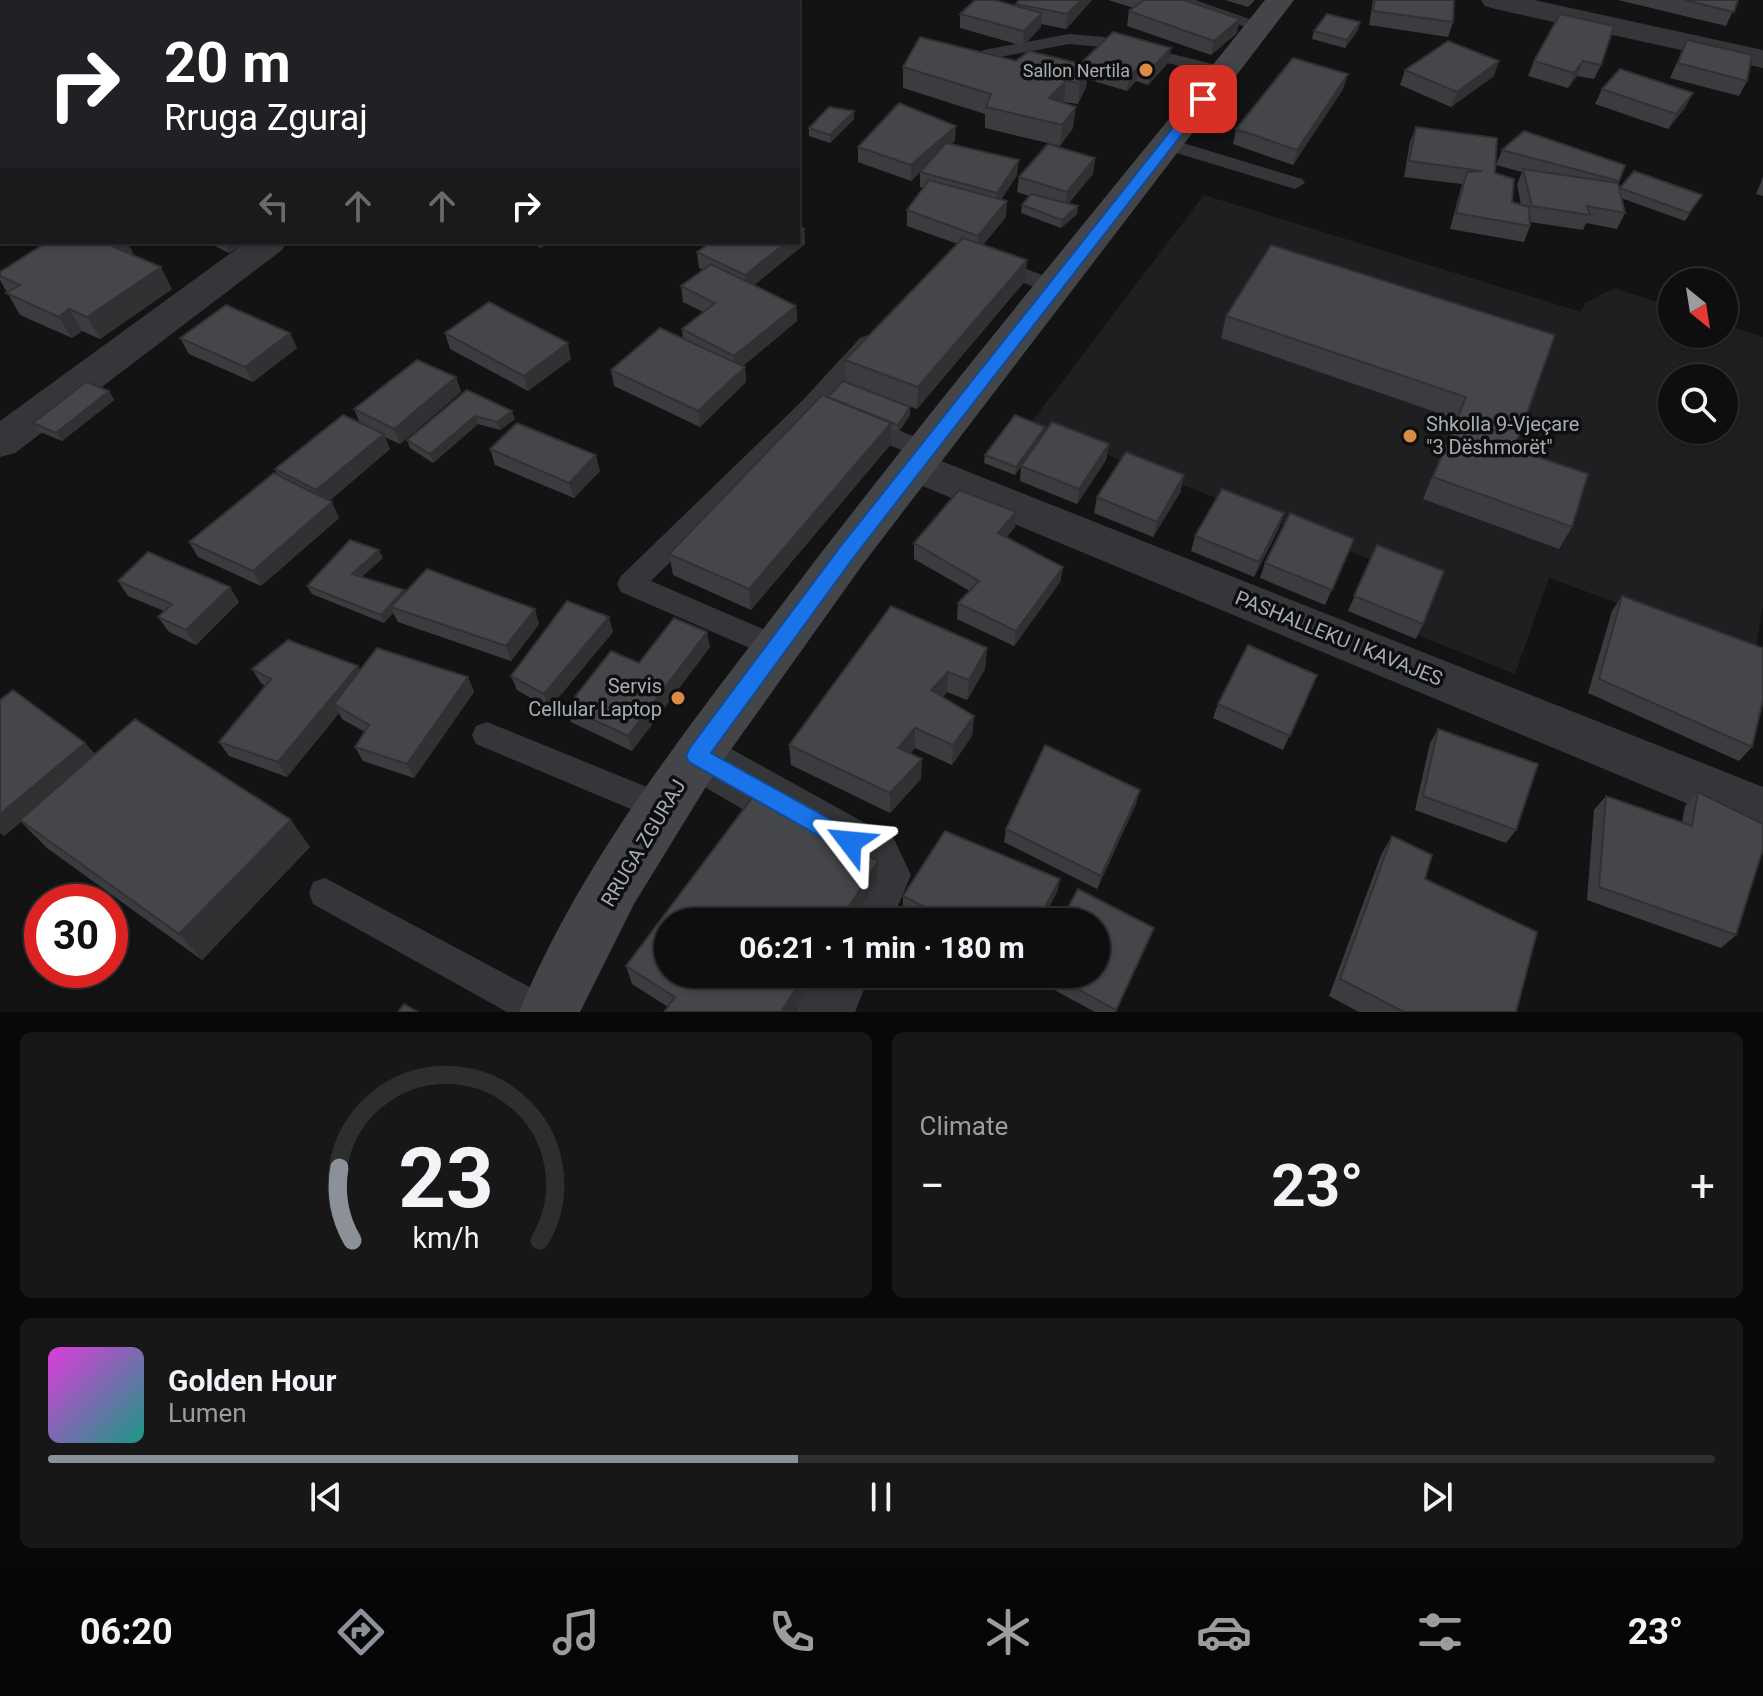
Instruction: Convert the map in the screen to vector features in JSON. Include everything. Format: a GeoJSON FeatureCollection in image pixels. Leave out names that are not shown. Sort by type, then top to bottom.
{"type":"FeatureCollection","features":[{"type":"Feature","properties":{"kind":"main road","name":"RRUGA ZGURAJ"},"geometry":{"type":"LineString","coordinates":[[549,1012],[614,886],[697,756],[921,458],[1270,13]]}},
{"type":"Feature","properties":{"kind":"street"},"geometry":{"type":"LineString","coordinates":[[1495,0],[1763,59]]}},
{"type":"Feature","properties":{"kind":"street"},"geometry":{"type":"LineString","coordinates":[[0,442],[266,244]]}},
{"type":"Feature","properties":{"kind":"street","name":"PASHALLEKU I KAVAJES"},"geometry":{"type":"LineString","coordinates":[[921,458],[1763,811]]}},
{"type":"Feature","properties":{"kind":"street"},"geometry":{"type":"LineString","coordinates":[[697,756],[875,857],[883,875],[869,908]]}},
{"type":"Feature","properties":{"kind":"street"},"geometry":{"type":"LineString","coordinates":[[825,1012],[835,988]]}},
{"type":"Feature","properties":{"kind":"lane"},"geometry":{"type":"LineString","coordinates":[[1178,0],[1270,13]]}},
{"type":"Feature","properties":{"kind":"lane"},"geometry":{"type":"LineString","coordinates":[[984,55],[1081,40],[1103,42],[1223,72]]}},
{"type":"Feature","properties":{"kind":"lane"},"geometry":{"type":"LineString","coordinates":[[1167,144],[1295,183]]}},
{"type":"Feature","properties":{"kind":"lane"},"geometry":{"type":"LineString","coordinates":[[974,255],[1055,288]]}},
{"type":"Feature","properties":{"kind":"lane"},"geometry":{"type":"LineString","coordinates":[[776,647],[631,584],[812,406],[882,328]]}},
{"type":"Feature","properties":{"kind":"lane"},"geometry":{"type":"LineString","coordinates":[[812,406],[921,458]]}},
{"type":"Feature","properties":{"kind":"lane"},"geometry":{"type":"LineString","coordinates":[[487,735],[663,808]]}},
{"type":"Feature","properties":{"kind":"lane"},"geometry":{"type":"LineString","coordinates":[[325,893],[542,1012]]}},
{"type":"Feature","properties":{"kind":"shaded area","name":"Shkolla 9-Vjeçare \"3 Dëshmorët\""},"geometry":{"type":"Polygon","coordinates":[[[1204,195],[1581,312],[1585,303],[1614,288],[1658,302],[1658,348],[1738,348],[1738,329],[1763,337],[1763,604],[1755,653],[1549,578],[1515,674],[1402,629],[1422,580],[1030,424],[1204,195]]]}},
{"type":"Feature","properties":{"kind":"building"},"geometry":{"type":"Polygon","coordinates":[[[975,0],[994,0],[1042,13],[1024,31],[960,14],[975,0]]]}},
{"type":"Feature","properties":{"kind":"building"},"geometry":{"type":"Polygon","coordinates":[[[1019,0],[1081,0],[1067,14],[1016,4],[1019,0]]]}},
{"type":"Feature","properties":{"kind":"building"},"geometry":{"type":"Polygon","coordinates":[[[1144,0],[1184,0],[1240,19],[1214,41],[1129,11],[1144,0]]]}},
{"type":"Feature","properties":{"kind":"building"},"geometry":{"type":"Polygon","coordinates":[[[1375,0],[1454,0],[1453,22],[1373,11],[1375,0]]]}},
{"type":"Feature","properties":{"kind":"building"},"geometry":{"type":"Polygon","coordinates":[[[1685,0],[1738,0],[1734,12],[1685,0]]]}},
{"type":"Feature","properties":{"kind":"building"},"geometry":{"type":"Polygon","coordinates":[[[1327,14],[1360,22],[1347,40],[1314,31],[1327,14]]]}},
{"type":"Feature","properties":{"kind":"building"},"geometry":{"type":"Polygon","coordinates":[[[1560,14],[1614,26],[1601,65],[1583,61],[1574,73],[1534,61],[1560,14]]]}},
{"type":"Feature","properties":{"kind":"building"},"geometry":{"type":"Polygon","coordinates":[[[1113,32],[1171,48],[1150,70],[1139,67],[1129,76],[1082,62],[1113,32]]]}},
{"type":"Feature","properties":{"kind":"building"},"geometry":{"type":"Polygon","coordinates":[[[920,37],[1016,61],[1029,51],[1089,66],[1080,83],[1066,81],[1049,98],[1076,107],[1062,125],[986,107],[991,94],[903,67],[920,37]]]}},
{"type":"Feature","properties":{"kind":"building"},"geometry":{"type":"Polygon","coordinates":[[[1687,40],[1752,55],[1747,81],[1678,63],[1687,40]]]}},
{"type":"Feature","properties":{"kind":"building"},"geometry":{"type":"Polygon","coordinates":[[[1448,41],[1499,61],[1457,92],[1405,70],[1448,41]]]}},
{"type":"Feature","properties":{"kind":"building"},"geometry":{"type":"Polygon","coordinates":[[[1293,58],[1348,74],[1297,150],[1236,129],[1293,58]]]}},
{"type":"Feature","properties":{"kind":"building"},"geometry":{"type":"Polygon","coordinates":[[[1620,69],[1693,93],[1676,114],[1602,89],[1620,69]]]}},
{"type":"Feature","properties":{"kind":"building"},"geometry":{"type":"Polygon","coordinates":[[[899,103],[956,126],[911,165],[858,147],[899,103]]]}},
{"type":"Feature","properties":{"kind":"building"},"geometry":{"type":"Polygon","coordinates":[[[829,107],[854,111],[830,135],[809,128],[829,107]]]}},
{"type":"Feature","properties":{"kind":"building"},"geometry":{"type":"Polygon","coordinates":[[[1416,127],[1497,138],[1495,173],[1514,179],[1512,202],[1529,207],[1530,226],[1456,213],[1467,172],[1482,171],[1409,161],[1416,127]]]}},
{"type":"Feature","properties":{"kind":"building"},"geometry":{"type":"Polygon","coordinates":[[[1524,131],[1625,165],[1619,181],[1502,150],[1524,131]]]}},
{"type":"Feature","properties":{"kind":"building"},"geometry":{"type":"Polygon","coordinates":[[[946,143],[1019,160],[997,193],[920,172],[946,143]]]}},
{"type":"Feature","properties":{"kind":"building"},"geometry":{"type":"Polygon","coordinates":[[[1048,144],[1095,158],[1067,192],[1019,177],[1048,144]]]}},
{"type":"Feature","properties":{"kind":"building"},"geometry":{"type":"Polygon","coordinates":[[[1523,169],[1618,183],[1625,213],[1587,206],[1590,215],[1532,206],[1523,169]]]}},
{"type":"Feature","properties":{"kind":"building"},"geometry":{"type":"Polygon","coordinates":[[[1634,171],[1702,195],[1689,213],[1620,188],[1634,171]]]}},
{"type":"Feature","properties":{"kind":"building"},"geometry":{"type":"Polygon","coordinates":[[[929,180],[1007,201],[978,236],[907,210],[929,180]]]}},
{"type":"Feature","properties":{"kind":"building"},"geometry":{"type":"Polygon","coordinates":[[[1031,194],[1078,206],[1062,220],[1022,205],[1031,194]]]}},
{"type":"Feature","properties":{"kind":"building"},"geometry":{"type":"Polygon","coordinates":[[[963,238],[1027,260],[918,387],[845,360],[963,238]]]}},
{"type":"Feature","properties":{"kind":"building"},"geometry":{"type":"Polygon","coordinates":[[[44,244],[119,244],[114,247],[161,267],[87,317],[69,309],[59,317],[6,293],[20,285],[0,276],[0,272],[44,244]]]}},
{"type":"Feature","properties":{"kind":"building"},"geometry":{"type":"Polygon","coordinates":[[[708,244],[784,244],[745,275],[697,252],[708,244]]]}},
{"type":"Feature","properties":{"kind":"building"},"geometry":{"type":"Polygon","coordinates":[[[1271,245],[1555,335],[1514,449],[1588,474],[1572,527],[1433,477],[1466,397],[1226,316],[1271,245]]]}},
{"type":"Feature","properties":{"kind":"building"},"geometry":{"type":"Polygon","coordinates":[[[711,264],[796,306],[734,356],[682,329],[715,303],[681,286],[711,264]]]}},
{"type":"Feature","properties":{"kind":"building"},"geometry":{"type":"Polygon","coordinates":[[[489,302],[568,343],[524,376],[445,333],[489,302]]]}},
{"type":"Feature","properties":{"kind":"building"},"geometry":{"type":"Polygon","coordinates":[[[226,305],[290,333],[245,367],[180,338],[226,305]]]}},
{"type":"Feature","properties":{"kind":"building"},"geometry":{"type":"Polygon","coordinates":[[[660,328],[745,367],[698,411],[611,370],[660,328]]]}},
{"type":"Feature","properties":{"kind":"building"},"geometry":{"type":"Polygon","coordinates":[[[417,360],[456,377],[394,429],[354,409],[417,360]]]}},
{"type":"Feature","properties":{"kind":"building"},"geometry":{"type":"Polygon","coordinates":[[[843,381],[910,407],[898,425],[828,397],[843,381]]]}},
{"type":"Feature","properties":{"kind":"building"},"geometry":{"type":"Polygon","coordinates":[[[86,382],[109,391],[56,433],[33,423],[86,382]]]}},
{"type":"Feature","properties":{"kind":"building"},"geometry":{"type":"Polygon","coordinates":[[[467,390],[512,411],[497,422],[475,416],[430,454],[407,440],[467,390]]]}},
{"type":"Feature","properties":{"kind":"building"},"geometry":{"type":"Polygon","coordinates":[[[822,395],[891,423],[749,589],[669,554],[822,395]]]}},
{"type":"Feature","properties":{"kind":"building"},"geometry":{"type":"Polygon","coordinates":[[[343,415],[384,434],[316,490],[275,469],[343,415]]]}},
{"type":"Feature","properties":{"kind":"building"},"geometry":{"type":"Polygon","coordinates":[[[1015,415],[1045,427],[1016,467],[985,455],[1015,415]]]}},
{"type":"Feature","properties":{"kind":"building"},"geometry":{"type":"Polygon","coordinates":[[[1052,422],[1109,444],[1079,489],[1021,466],[1052,422]]]}},
{"type":"Feature","properties":{"kind":"building"},"geometry":{"type":"Polygon","coordinates":[[[517,423],[596,455],[569,483],[490,449],[517,423]]]}},
{"type":"Feature","properties":{"kind":"building"},"geometry":{"type":"Polygon","coordinates":[[[1126,452],[1184,475],[1157,522],[1097,497],[1126,452]]]}},
{"type":"Feature","properties":{"kind":"building"},"geometry":{"type":"Polygon","coordinates":[[[274,473],[332,502],[253,571],[189,542],[274,473]]]}},
{"type":"Feature","properties":{"kind":"building"},"geometry":{"type":"Polygon","coordinates":[[[1222,489],[1284,513],[1259,562],[1195,536],[1222,489]]]}},
{"type":"Feature","properties":{"kind":"building"},"geometry":{"type":"Polygon","coordinates":[[[959,490],[1016,512],[998,533],[1063,567],[1016,631],[958,603],[979,581],[914,543],[959,490]]]}},
{"type":"Feature","properties":{"kind":"building"},"geometry":{"type":"Polygon","coordinates":[[[1290,513],[1354,539],[1332,590],[1265,563],[1290,513]]]}},
{"type":"Feature","properties":{"kind":"building"},"geometry":{"type":"Polygon","coordinates":[[[350,540],[379,550],[352,574],[404,590],[381,615],[307,586],[350,540]]]}},
{"type":"Feature","properties":{"kind":"building"},"geometry":{"type":"Polygon","coordinates":[[[1377,545],[1444,571],[1423,624],[1354,596],[1377,545]]]}},
{"type":"Feature","properties":{"kind":"building"},"geometry":{"type":"Polygon","coordinates":[[[148,552],[230,587],[186,630],[158,617],[172,604],[118,581],[148,552]]]}},
{"type":"Feature","properties":{"kind":"building"},"geometry":{"type":"Polygon","coordinates":[[[427,569],[535,609],[506,646],[391,607],[427,569]]]}},
{"type":"Feature","properties":{"kind":"building"},"geometry":{"type":"Polygon","coordinates":[[[1622,596],[1763,648],[1763,700],[1752,747],[1599,679],[1622,596]]]}},
{"type":"Feature","properties":{"kind":"building"},"geometry":{"type":"Polygon","coordinates":[[[567,601],[609,617],[544,694],[511,676],[567,601]]]}},
{"type":"Feature","properties":{"kind":"building"},"geometry":{"type":"Polygon","coordinates":[[[891,606],[987,648],[969,680],[948,672],[931,690],[974,716],[953,745],[915,728],[898,748],[922,759],[890,793],[789,745],[891,606]]]}},
{"type":"Feature","properties":{"kind":"building"},"geometry":{"type":"Polygon","coordinates":[[[674,618],[707,632],[628,736],[567,707],[611,651],[639,663],[674,618]]]}},
{"type":"Feature","properties":{"kind":"building"},"geometry":{"type":"Polygon","coordinates":[[[288,640],[358,666],[278,762],[219,742],[271,679],[252,669],[288,640]]]}},
{"type":"Feature","properties":{"kind":"building"},"geometry":{"type":"Polygon","coordinates":[[[1248,645],[1317,675],[1290,736],[1218,704],[1248,645]]]}},
{"type":"Feature","properties":{"kind":"building"},"geometry":{"type":"Polygon","coordinates":[[[377,648],[468,677],[407,764],[355,747],[369,725],[334,704],[377,648]]]}},
{"type":"Feature","properties":{"kind":"building"},"geometry":{"type":"Polygon","coordinates":[[[13,690],[85,743],[0,814],[0,700],[13,690]]]}},
{"type":"Feature","properties":{"kind":"building"},"geometry":{"type":"Polygon","coordinates":[[[135,719],[291,820],[179,934],[128,897],[128,884],[109,884],[20,820],[135,719]]]}},
{"type":"Feature","properties":{"kind":"building"},"geometry":{"type":"Polygon","coordinates":[[[1438,729],[1538,764],[1516,830],[1423,796],[1438,729]]]}},
{"type":"Feature","properties":{"kind":"building"},"geometry":{"type":"Polygon","coordinates":[[[1045,745],[1140,790],[1101,876],[1006,829],[1045,745]]]}},
{"type":"Feature","properties":{"kind":"building"},"geometry":{"type":"Polygon","coordinates":[[[1698,792],[1763,824],[1763,849],[1736,935],[1599,887],[1606,796],[1692,826],[1698,792]]]}},
{"type":"Feature","properties":{"kind":"building"},"geometry":{"type":"Polygon","coordinates":[[[755,794],[878,861],[848,908],[670,908],[755,794]]]}},
{"type":"Feature","properties":{"kind":"building"},"geometry":{"type":"Polygon","coordinates":[[[945,831],[1060,879],[1044,908],[927,908],[903,896],[945,831]]]}},
{"type":"Feature","properties":{"kind":"building"},"geometry":{"type":"Polygon","coordinates":[[[1392,836],[1432,855],[1425,879],[1537,932],[1516,1012],[1404,1012],[1340,979],[1392,836]]]}},
{"type":"Feature","properties":{"kind":"building"},"geometry":{"type":"Polygon","coordinates":[[[1078,889],[1154,928],[1116,1010],[1076,988],[1110,988],[1110,908],[1068,908],[1078,889]]]}},
{"type":"Feature","properties":{"kind":"building"},"geometry":{"type":"Polygon","coordinates":[[[654,929],[654,984],[626,966],[654,929]]]}},
{"type":"Feature","properties":{"kind":"building"},"geometry":{"type":"Polygon","coordinates":[[[661,988],[796,988],[781,1012],[664,1012],[675,997],[661,988]]]}},
{"type":"Feature","properties":{"kind":"building"},"geometry":{"type":"Polygon","coordinates":[[[404,1004],[418,1012],[398,1012],[404,1004]]]}},
{"type":"Feature","properties":{"kind":"place","name":"Sallon Nertila"},"geometry":{"type":"Point","coordinates":[1146,70]}},
{"type":"Feature","properties":{"kind":"place","name":"Shkolla 9-Vjeçare \"3 Dëshmorët\""},"geometry":{"type":"Point","coordinates":[1410,436]}},
{"type":"Feature","properties":{"kind":"place","name":"Servis Cellular Laptop"},"geometry":{"type":"Point","coordinates":[678,698]}},
{"type":"Feature","properties":{"kind":"route"},"geometry":{"type":"LineString","coordinates":[[850,842],[697,756],[847,552],[1104,229],[1203,99]]}}]}
